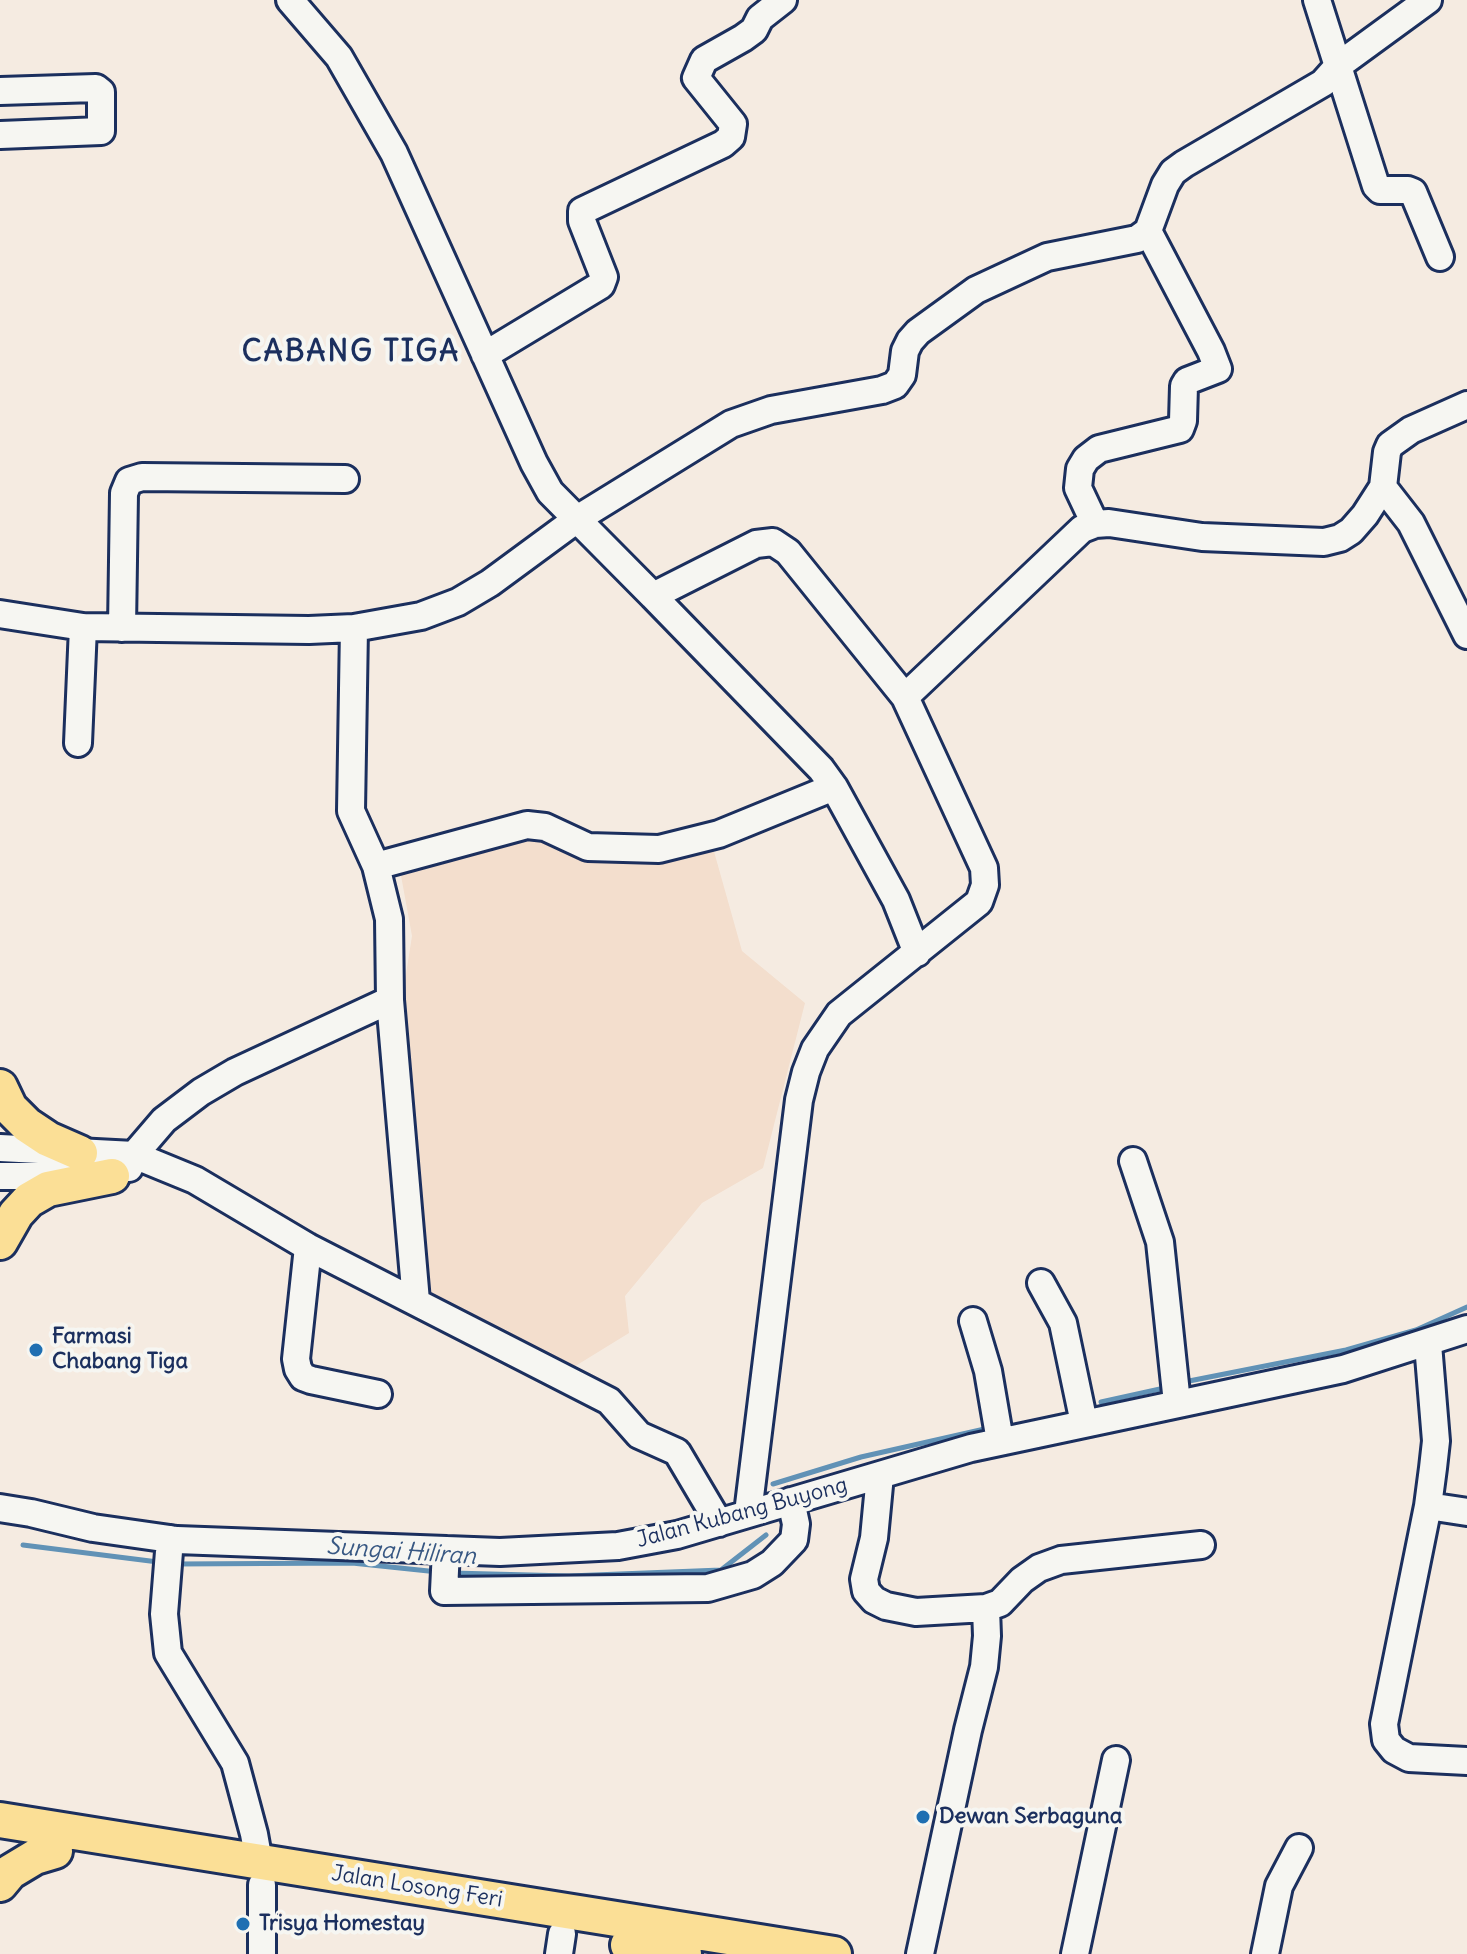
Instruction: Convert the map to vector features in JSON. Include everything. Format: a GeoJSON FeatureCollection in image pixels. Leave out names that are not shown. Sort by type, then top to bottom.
{"type":"FeatureCollection","features":[{"type":"Feature","properties":{"kind":"main road"},"geometry":{"type":"LineString","coordinates":[[0,1087],[10,1108],[27,1125],[48,1139],[80,1153]]}},
{"type":"Feature","properties":{"kind":"main road"},"geometry":{"type":"LineString","coordinates":[[0,1242],[16,1214],[39,1194],[124,1169]]}},
{"type":"Feature","properties":{"kind":"main road"},"geometry":{"type":"LineString","coordinates":[[0,1794],[55,1840],[10,1872],[0,1884]]}},
{"type":"Feature","properties":{"kind":"main road","name":"Jalan Losong Feri"},"geometry":{"type":"LineString","coordinates":[[0,1820],[55,1840],[260,1873],[834,1954]]}},
{"type":"Feature","properties":{"kind":"main road","name":"Jalan Losong Feri"},"geometry":{"type":"LineString","coordinates":[[0,1842],[55,1840]]}},
{"type":"Feature","properties":{"kind":"main road","name":"Jalan Losong Feri"},"geometry":{"type":"LineString","coordinates":[[260,1873],[560,1944],[684,1954]]}},
{"type":"Feature","properties":{"kind":"street"},"geometry":{"type":"LineString","coordinates":[[290,0],[339,57],[394,153],[550,492],[821,769],[896,900],[917,953]]}},
{"type":"Feature","properties":{"kind":"street"},"geometry":{"type":"LineString","coordinates":[[485,355],[601,285],[604,277],[582,221],[582,211],[723,144],[731,137],[733,124],[696,78],[704,60],[754,30],[760,18],[783,0]]}},
{"type":"Feature","properties":{"kind":"street"},"geometry":{"type":"LineString","coordinates":[[1317,0],[1376,186],[1380,190],[1413,192],[1440,257]]}},
{"type":"Feature","properties":{"kind":"street"},"geometry":{"type":"LineString","coordinates":[[0,614],[83,627],[354,628],[421,616],[458,602],[490,583],[577,519],[731,424],[751,415],[792,405],[882,390],[895,385],[902,375],[905,351],[910,341],[976,290],[1047,257],[1128,242],[1148,231],[1173,172],[1323,83],[1339,65],[1428,0]]}},
{"type":"Feature","properties":{"kind":"street"},"geometry":{"type":"LineString","coordinates":[[0,91],[96,88],[101,92],[101,131],[0,135]]}},
{"type":"Feature","properties":{"kind":"street"},"geometry":{"type":"LineString","coordinates":[[1095,524],[1078,488],[1080,469],[1086,459],[1099,449],[1180,429],[1187,381],[1218,369],[1148,231]]}},
{"type":"Feature","properties":{"kind":"street"},"geometry":{"type":"LineString","coordinates":[[905,697],[1082,529],[1109,523],[1186,536],[1324,542],[1340,538],[1351,531],[1383,487],[1390,445],[1411,430],[1467,405]]}},
{"type":"Feature","properties":{"kind":"street"},"geometry":{"type":"LineString","coordinates":[[122,628],[124,493],[129,481],[142,477],[345,479]]}},
{"type":"Feature","properties":{"kind":"street"},"geometry":{"type":"LineString","coordinates":[[1383,487],[1411,523],[1467,635]]}},
{"type":"Feature","properties":{"kind":"street"},"geometry":{"type":"LineString","coordinates":[[653,596],[756,544],[773,542],[788,552],[905,697],[984,868],[985,885],[979,902],[839,1014],[815,1049],[806,1072],[799,1100],[748,1513]]}},
{"type":"Feature","properties":{"kind":"street"},"geometry":{"type":"LineString","coordinates":[[78,743],[83,627]]}},
{"type":"Feature","properties":{"kind":"street"},"geometry":{"type":"LineString","coordinates":[[354,628],[351,811],[376,866],[389,919],[390,1000],[416,1301]]}},
{"type":"Feature","properties":{"kind":"street"},"geometry":{"type":"LineString","coordinates":[[376,866],[527,825],[545,827],[588,847],[659,849],[719,834],[834,787]]}},
{"type":"Feature","properties":{"kind":"street"},"geometry":{"type":"LineString","coordinates":[[0,1176],[124,1169],[164,1120],[201,1092],[235,1072],[390,1000]]}},
{"type":"Feature","properties":{"kind":"street"},"geometry":{"type":"LineString","coordinates":[[0,1148],[80,1153],[124,1169],[195,1180],[308,1247],[609,1401],[639,1435],[677,1452],[719,1523]]}},
{"type":"Feature","properties":{"kind":"street"},"geometry":{"type":"LineString","coordinates":[[1133,1161],[1160,1242],[1175,1360],[1177,1403]]}},
{"type":"Feature","properties":{"kind":"street"},"geometry":{"type":"LineString","coordinates":[[308,1247],[296,1359],[298,1369],[303,1377],[311,1380],[378,1394]]}},
{"type":"Feature","properties":{"kind":"street"},"geometry":{"type":"LineString","coordinates":[[1041,1283],[1063,1323],[1084,1423]]}},
{"type":"Feature","properties":{"kind":"street"},"geometry":{"type":"LineString","coordinates":[[973,1321],[988,1371],[1000,1441]]}},
{"type":"Feature","properties":{"kind":"street","name":"Jalan Kubang Buyong"},"geometry":{"type":"LineString","coordinates":[[0,1508],[93,1528],[170,1539],[545,1552],[618,1546],[719,1523],[1000,1441],[1343,1369],[1467,1329]]}},
{"type":"Feature","properties":{"kind":"street"},"geometry":{"type":"LineString","coordinates":[[1428,1344],[1436,1441],[1428,1506],[1384,1724],[1386,1740],[1394,1750],[1409,1758],[1467,1761]]}},
{"type":"Feature","properties":{"kind":"street"},"geometry":{"type":"LineString","coordinates":[[880,1475],[874,1538],[864,1579],[866,1591],[886,1606],[916,1612],[986,1608],[1000,1603],[1022,1580],[1039,1568],[1061,1560],[1201,1545]]}},
{"type":"Feature","properties":{"kind":"street"},"geometry":{"type":"LineString","coordinates":[[446,1550],[444,1591],[708,1588],[753,1575],[772,1563],[794,1540],[796,1524],[791,1501]]}},
{"type":"Feature","properties":{"kind":"street"},"geometry":{"type":"LineString","coordinates":[[1428,1506],[1467,1512]]}},
{"type":"Feature","properties":{"kind":"street"},"geometry":{"type":"LineString","coordinates":[[170,1539],[164,1614],[168,1653],[235,1763],[254,1834],[260,1873],[262,1954]]}},
{"type":"Feature","properties":{"kind":"street"},"geometry":{"type":"LineString","coordinates":[[920,1954],[984,1667],[986,1608]]}},
{"type":"Feature","properties":{"kind":"street"},"geometry":{"type":"LineString","coordinates":[[1075,1954],[1116,1760]]}},
{"type":"Feature","properties":{"kind":"street"},"geometry":{"type":"LineString","coordinates":[[1265,1954],[1279,1886],[1299,1848]]}},
{"type":"Feature","properties":{"kind":"shaded area"},"geometry":{"type":"Polygon","coordinates":[[[534,837],[584,857],[713,848],[742,951],[805,1003],[763,1168],[702,1203],[625,1296],[629,1333],[564,1373],[424,1291],[403,1088],[403,993],[412,936],[400,870],[534,837]]]}},
{"type":"Feature","properties":{"kind":"waterway"},"geometry":{"type":"LineString","coordinates":[[1184,1382],[1346,1350],[1416,1330],[1467,1307]]}},
{"type":"Feature","properties":{"kind":"waterway"},"geometry":{"type":"LineString","coordinates":[[1101,1402],[1160,1389]]}},
{"type":"Feature","properties":{"kind":"waterway"},"geometry":{"type":"LineString","coordinates":[[773,1484],[861,1457],[989,1428]]}},
{"type":"Feature","properties":{"kind":"waterway","name":"Sungai Hiliran"},"geometry":{"type":"LineString","coordinates":[[452,1573],[569,1576],[721,1570],[766,1535]]}},
{"type":"Feature","properties":{"kind":"waterway","name":"Sungai Hiliran"},"geometry":{"type":"LineString","coordinates":[[23,1545],[158,1562]]}},
{"type":"Feature","properties":{"kind":"waterway","name":"Sungai Hiliran"},"geometry":{"type":"LineString","coordinates":[[176,1564],[352,1563],[438,1572]]}},
{"type":"Feature","properties":{"kind":"place","name":"Farmasi Chabang Tiga"},"geometry":{"type":"Point","coordinates":[36,1350]}},
{"type":"Feature","properties":{"kind":"place","name":"Dewan Serbaguna"},"geometry":{"type":"Point","coordinates":[923,1817]}},
{"type":"Feature","properties":{"kind":"place","name":"Trisya Homestay"},"geometry":{"type":"Point","coordinates":[243,1924]}},
{"type":"Feature","properties":{"kind":"district","name":"CABANG TIGA"},"geometry":{"type":"Point","coordinates":[351,352]}}]}
